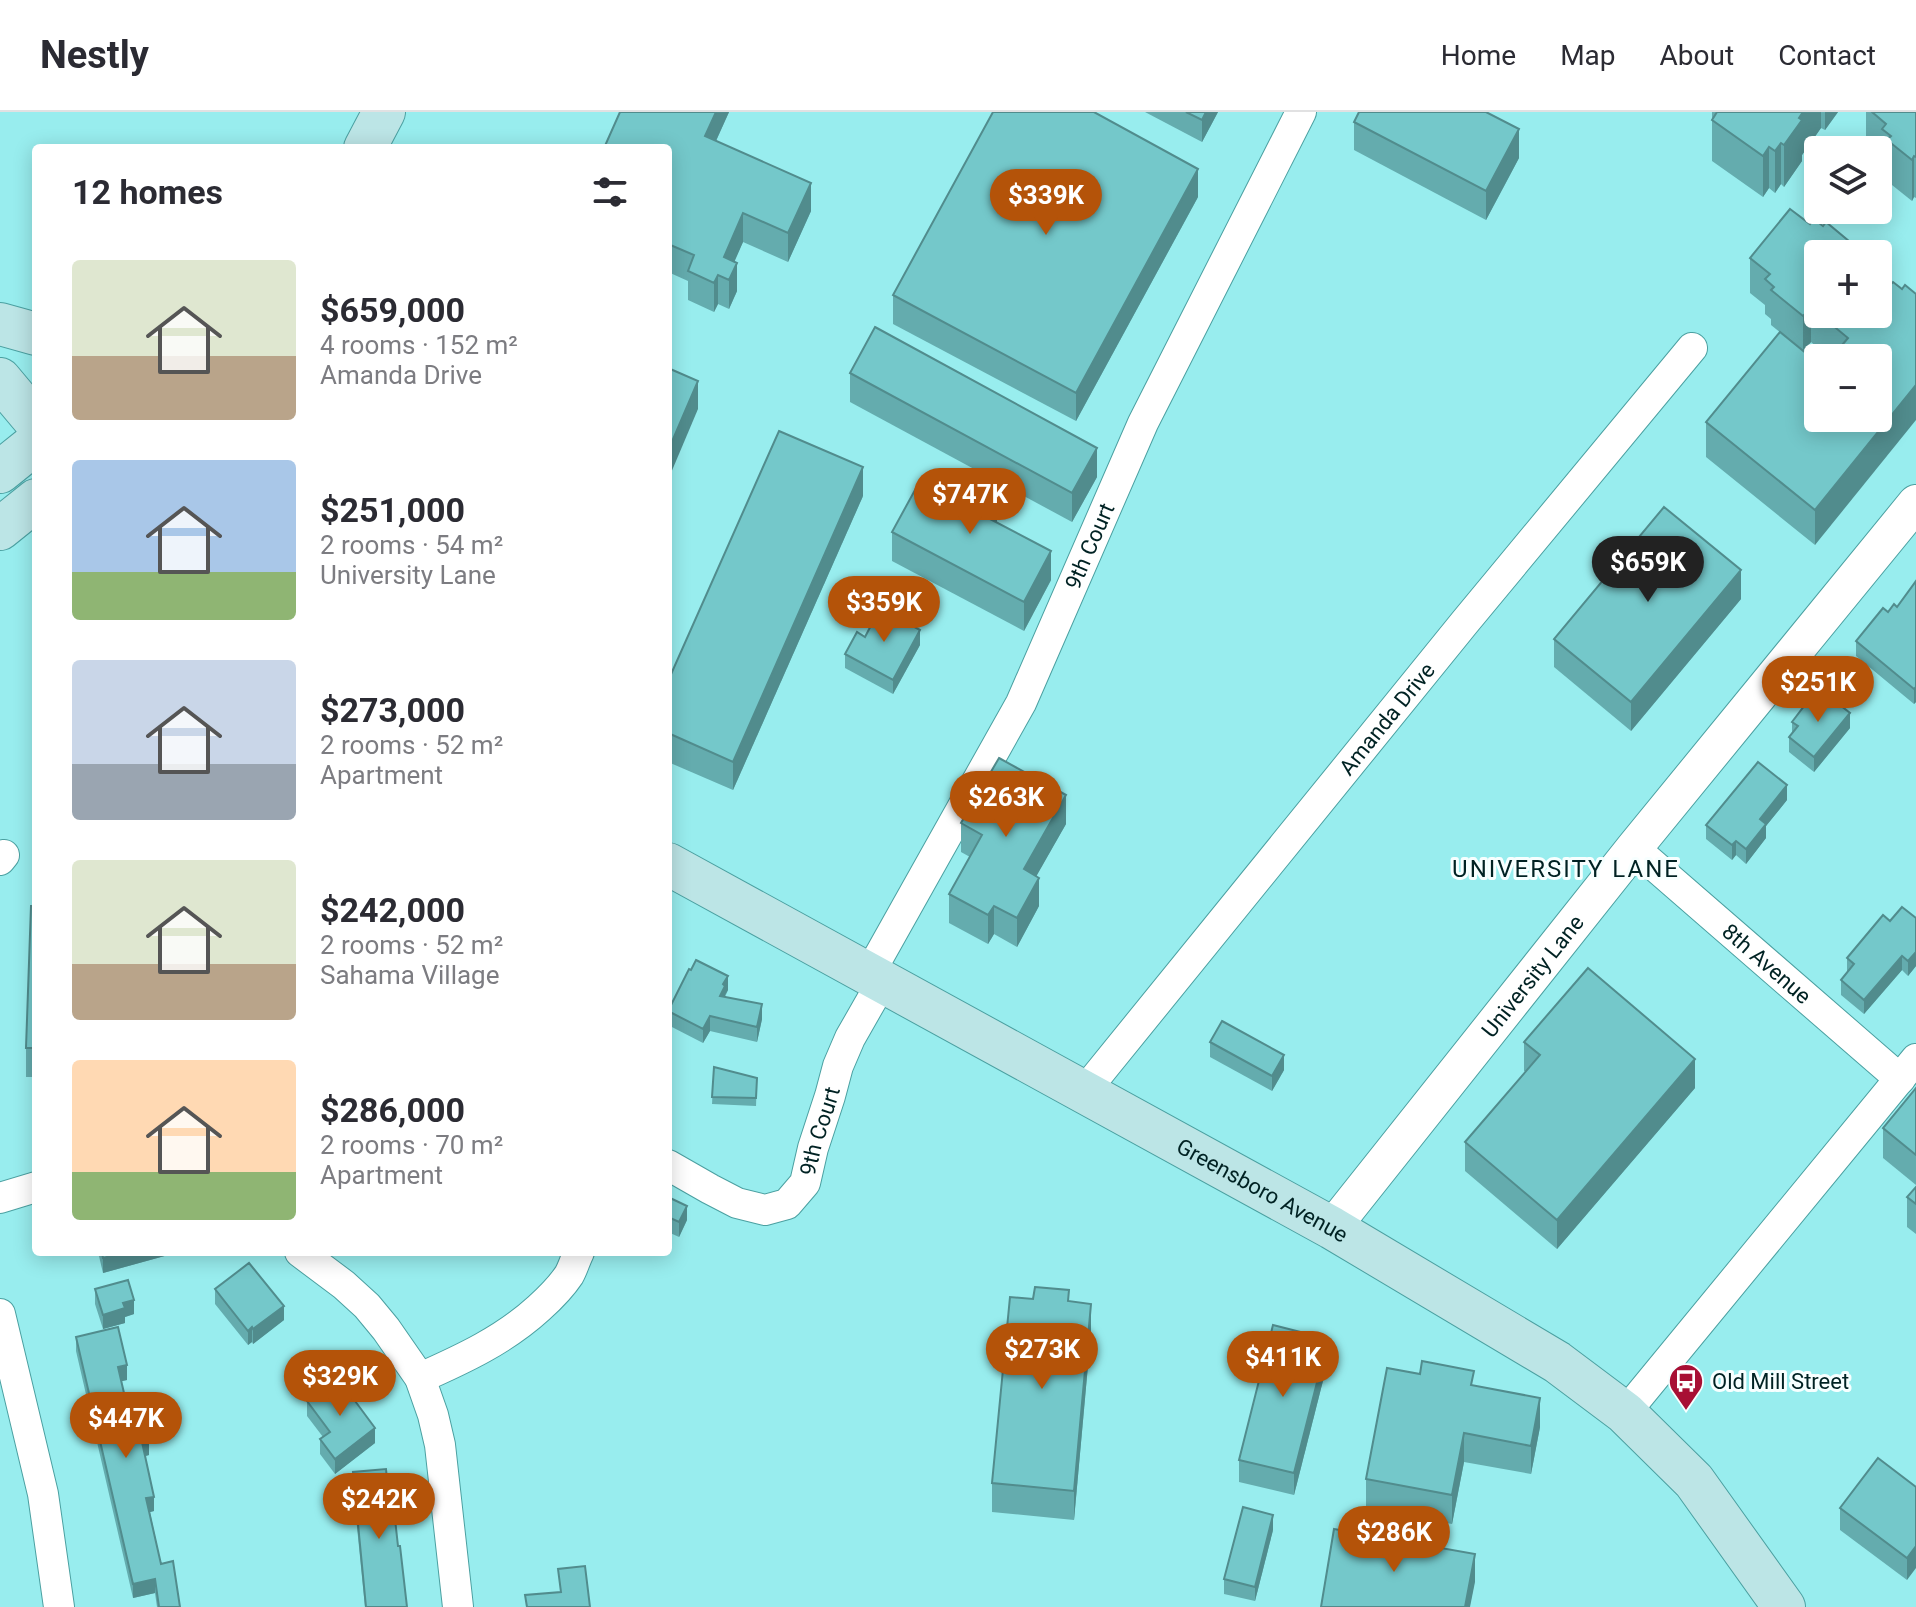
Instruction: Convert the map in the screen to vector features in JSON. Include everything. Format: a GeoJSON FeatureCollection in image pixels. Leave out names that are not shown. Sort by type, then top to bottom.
{"type":"FeatureCollection","features":[{"type":"Feature","properties":{"kind":"main road"},"geometry":{"type":"LineString","coordinates":[[367,144],[384,112]]}},
{"type":"Feature","properties":{"kind":"main road"},"geometry":{"type":"LineString","coordinates":[[0,324],[32,333]]}},
{"type":"Feature","properties":{"kind":"main road"},"geometry":{"type":"LineString","coordinates":[[0,379],[32,417]]}},
{"type":"Feature","properties":{"kind":"main road"},"geometry":{"type":"LineString","coordinates":[[0,472],[32,446]]}},
{"type":"Feature","properties":{"kind":"main road"},"geometry":{"type":"LineString","coordinates":[[0,529],[32,503]]}},
{"type":"Feature","properties":{"kind":"main road"},"geometry":{"type":"LineString","coordinates":[[0,547],[32,542]]}},
{"type":"Feature","properties":{"kind":"main road","name":"Greensboro Avenue"},"geometry":{"type":"LineString","coordinates":[[672,866],[1332,1228],[1557,1362],[1625,1413],[1694,1481],[1784,1607]]}},
{"type":"Feature","properties":{"kind":"street","name":"9th Court"},"geometry":{"type":"LineString","coordinates":[[672,1167],[737,1203],[765,1210],[787,1204],[805,1183],[838,1066],[876,978],[1021,703],[1143,423],[1301,112]]}},
{"type":"Feature","properties":{"kind":"street","name":"Amanda Drive"},"geometry":{"type":"LineString","coordinates":[[1083,1093],[1692,348]]}},
{"type":"Feature","properties":{"kind":"street","name":"University Lane"},"geometry":{"type":"LineString","coordinates":[[1332,1228],[1634,848],[1916,503]]}},
{"type":"Feature","properties":{"kind":"street","name":"8th Avenue"},"geometry":{"type":"LineString","coordinates":[[1634,848],[1908,1069]]}},
{"type":"Feature","properties":{"kind":"street"},"geometry":{"type":"LineString","coordinates":[[1625,1413],[1908,1069]]}},
{"type":"Feature","properties":{"kind":"street"},"geometry":{"type":"LineString","coordinates":[[0,1198],[32,1188]]}},
{"type":"Feature","properties":{"kind":"street"},"geometry":{"type":"LineString","coordinates":[[305,1256],[367,1306],[420,1378],[440,1445],[458,1607]]}},
{"type":"Feature","properties":{"kind":"street"},"geometry":{"type":"LineString","coordinates":[[420,1378],[475,1353],[526,1320],[568,1276],[577,1256]]}},
{"type":"Feature","properties":{"kind":"street"},"geometry":{"type":"LineString","coordinates":[[0,1314],[43,1494],[59,1607]]}},
{"type":"Feature","properties":{"kind":"building"},"geometry":{"type":"Polygon","coordinates":[[[620,112],[716,112],[705,136],[811,183],[788,233],[743,213],[724,257],[737,263],[729,280],[718,275],[714,283],[688,271],[694,255],[672,246],[672,144],[606,144],[620,112]]]}},
{"type":"Feature","properties":{"kind":"building"},"geometry":{"type":"Polygon","coordinates":[[[993,112],[1094,112],[1198,169],[1076,393],[893,295],[993,112]]]}},
{"type":"Feature","properties":{"kind":"building"},"geometry":{"type":"Polygon","coordinates":[[[1186,112],[1206,112],[1202,120],[1186,112]]]}},
{"type":"Feature","properties":{"kind":"building"},"geometry":{"type":"Polygon","coordinates":[[[1359,112],[1486,112],[1519,129],[1486,191],[1354,122],[1359,112]]]}},
{"type":"Feature","properties":{"kind":"building"},"geometry":{"type":"Polygon","coordinates":[[[1717,112],[1803,112],[1799,118],[1802,120],[1784,145],[1781,143],[1775,151],[1769,147],[1763,156],[1712,120],[1717,112]]]}},
{"type":"Feature","properties":{"kind":"building"},"geometry":{"type":"Polygon","coordinates":[[[1872,112],[1916,112],[1916,157],[1912,160],[1892,144],[1892,136],[1882,129],[1886,124],[1872,112]]]}},
{"type":"Feature","properties":{"kind":"building"},"geometry":{"type":"Polygon","coordinates":[[[1790,209],[1804,220],[1804,224],[1828,224],[1848,240],[1804,240],[1803,316],[1771,290],[1774,287],[1765,279],[1770,274],[1750,258],[1790,209]]]}},
{"type":"Feature","properties":{"kind":"building"},"geometry":{"type":"Polygon","coordinates":[[[1893,282],[1902,289],[1905,285],[1916,294],[1916,385],[1892,415],[1892,344],[1843,344],[1848,338],[1836,328],[1892,328],[1893,282]]]}},
{"type":"Feature","properties":{"kind":"building"},"geometry":{"type":"Polygon","coordinates":[[[875,327],[1097,448],[1072,493],[850,373],[875,327]]]}},
{"type":"Feature","properties":{"kind":"building"},"geometry":{"type":"Polygon","coordinates":[[[1780,332],[1804,352],[1804,432],[1878,432],[1815,510],[1706,422],[1780,332]]]}},
{"type":"Feature","properties":{"kind":"building"},"geometry":{"type":"Polygon","coordinates":[[[672,370],[698,381],[672,442],[672,370]]]}},
{"type":"Feature","properties":{"kind":"building"},"geometry":{"type":"Polygon","coordinates":[[[779,431],[863,467],[733,762],[672,735],[672,672],[779,431]]]}},
{"type":"Feature","properties":{"kind":"building"},"geometry":{"type":"Polygon","coordinates":[[[934,470],[997,504],[990,519],[1051,551],[1024,602],[892,532],[921,479],[927,482],[934,470]]]}},
{"type":"Feature","properties":{"kind":"building"},"geometry":{"type":"Polygon","coordinates":[[[1664,507],[1741,570],[1631,702],[1554,639],[1664,507]]]}},
{"type":"Feature","properties":{"kind":"building"},"geometry":{"type":"Polygon","coordinates":[[[1916,581],[1914,689],[1856,641],[1883,608],[1888,612],[1894,604],[1897,607],[1916,581]]]}},
{"type":"Feature","properties":{"kind":"building"},"geometry":{"type":"Polygon","coordinates":[[[880,608],[920,630],[893,680],[845,654],[857,632],[865,637],[880,608]]]}},
{"type":"Feature","properties":{"kind":"building"},"geometry":{"type":"Polygon","coordinates":[[[1826,694],[1850,713],[1814,757],[1789,737],[1798,726],[1792,722],[1808,701],[1815,706],[1826,694]]]}},
{"type":"Feature","properties":{"kind":"building"},"geometry":{"type":"Polygon","coordinates":[[[999,758],[1066,795],[1024,869],[1039,878],[1017,918],[994,906],[988,915],[949,894],[982,835],[961,823],[999,758]]]}},
{"type":"Feature","properties":{"kind":"building"},"geometry":{"type":"Polygon","coordinates":[[[1758,762],[1787,785],[1760,819],[1766,824],[1746,849],[1736,841],[1732,845],[1706,825],[1758,762]]]}},
{"type":"Feature","properties":{"kind":"building"},"geometry":{"type":"Polygon","coordinates":[[[31,906],[32,906],[32,1048],[26,1048],[31,906]]]}},
{"type":"Feature","properties":{"kind":"building"},"geometry":{"type":"Polygon","coordinates":[[[1902,907],[1916,918],[1916,952],[1908,961],[1902,956],[1864,1000],[1841,980],[1854,964],[1847,958],[1883,915],[1890,921],[1902,907]]]}},
{"type":"Feature","properties":{"kind":"building"},"geometry":{"type":"Polygon","coordinates":[[[696,960],[728,976],[720,996],[762,1004],[757,1027],[710,1016],[703,1029],[672,1013],[672,1003],[696,960]]]}},
{"type":"Feature","properties":{"kind":"building"},"geometry":{"type":"Polygon","coordinates":[[[1588,968],[1695,1059],[1557,1220],[1465,1142],[1540,1055],[1524,1042],[1588,968]]]}},
{"type":"Feature","properties":{"kind":"building"},"geometry":{"type":"Polygon","coordinates":[[[1222,1021],[1284,1055],[1272,1076],[1210,1042],[1222,1021]]]}},
{"type":"Feature","properties":{"kind":"building"},"geometry":{"type":"Polygon","coordinates":[[[714,1067],[757,1078],[756,1098],[712,1097],[714,1067]]]}},
{"type":"Feature","properties":{"kind":"building"},"geometry":{"type":"Polygon","coordinates":[[[1916,1088],[1916,1155],[1883,1128],[1916,1088]]]}},
{"type":"Feature","properties":{"kind":"building"},"geometry":{"type":"Polygon","coordinates":[[[1916,1187],[1916,1204],[1907,1197],[1916,1187]]]}},
{"type":"Feature","properties":{"kind":"building"},"geometry":{"type":"Polygon","coordinates":[[[672,1199],[687,1206],[679,1222],[672,1219],[672,1199]]]}},
{"type":"Feature","properties":{"kind":"building"},"geometry":{"type":"Polygon","coordinates":[[[249,1263],[284,1306],[248,1331],[215,1289],[249,1263]]]}},
{"type":"Feature","properties":{"kind":"building"},"geometry":{"type":"Polygon","coordinates":[[[128,1280],[134,1300],[123,1303],[125,1308],[103,1315],[95,1289],[128,1280]]]}},
{"type":"Feature","properties":{"kind":"building"},"geometry":{"type":"Polygon","coordinates":[[[1035,1287],[1069,1290],[1068,1301],[1091,1304],[1074,1491],[992,1483],[1010,1297],[1033,1299],[1035,1287]]]}},
{"type":"Feature","properties":{"kind":"building"},"geometry":{"type":"Polygon","coordinates":[[[1273,1325],[1328,1339],[1294,1473],[1239,1460],[1273,1325]]]}},
{"type":"Feature","properties":{"kind":"building"},"geometry":{"type":"Polygon","coordinates":[[[118,1327],[127,1365],[118,1367],[127,1406],[141,1403],[149,1441],[142,1442],[154,1497],[146,1498],[161,1564],[173,1561],[180,1607],[159,1607],[155,1579],[133,1584],[76,1337],[118,1327]]]}},
{"type":"Feature","properties":{"kind":"building"},"geometry":{"type":"Polygon","coordinates":[[[1422,1361],[1474,1371],[1471,1385],[1540,1398],[1531,1446],[1464,1433],[1452,1495],[1366,1479],[1387,1368],[1420,1374],[1422,1361]]]}},
{"type":"Feature","properties":{"kind":"building"},"geometry":{"type":"Polygon","coordinates":[[[338,1378],[375,1428],[335,1459],[320,1439],[330,1432],[307,1401],[338,1378]]]}},
{"type":"Feature","properties":{"kind":"building"},"geometry":{"type":"Polygon","coordinates":[[[1878,1458],[1916,1487],[1916,1546],[1907,1558],[1840,1508],[1878,1458]]]}},
{"type":"Feature","properties":{"kind":"building"},"geometry":{"type":"Polygon","coordinates":[[[386,1469],[407,1607],[366,1607],[353,1472],[386,1469]]]}},
{"type":"Feature","properties":{"kind":"building"},"geometry":{"type":"Polygon","coordinates":[[[1243,1507],[1273,1515],[1255,1587],[1224,1579],[1243,1507]]]}},
{"type":"Feature","properties":{"kind":"building"},"geometry":{"type":"Polygon","coordinates":[[[1334,1529],[1475,1554],[1465,1607],[1321,1607],[1334,1529]]]}},
{"type":"Feature","properties":{"kind":"building"},"geometry":{"type":"Polygon","coordinates":[[[585,1566],[590,1607],[527,1607],[525,1595],[561,1592],[558,1569],[585,1566]]]}},
{"type":"Feature","properties":{"kind":"place","name":"Old Mill Street"},"geometry":{"type":"Point","coordinates":[1686,1412]}},
{"type":"Feature","properties":{"kind":"district","name":"UNIVERSITY LANE"},"geometry":{"type":"Point","coordinates":[1566,869]}}]}
